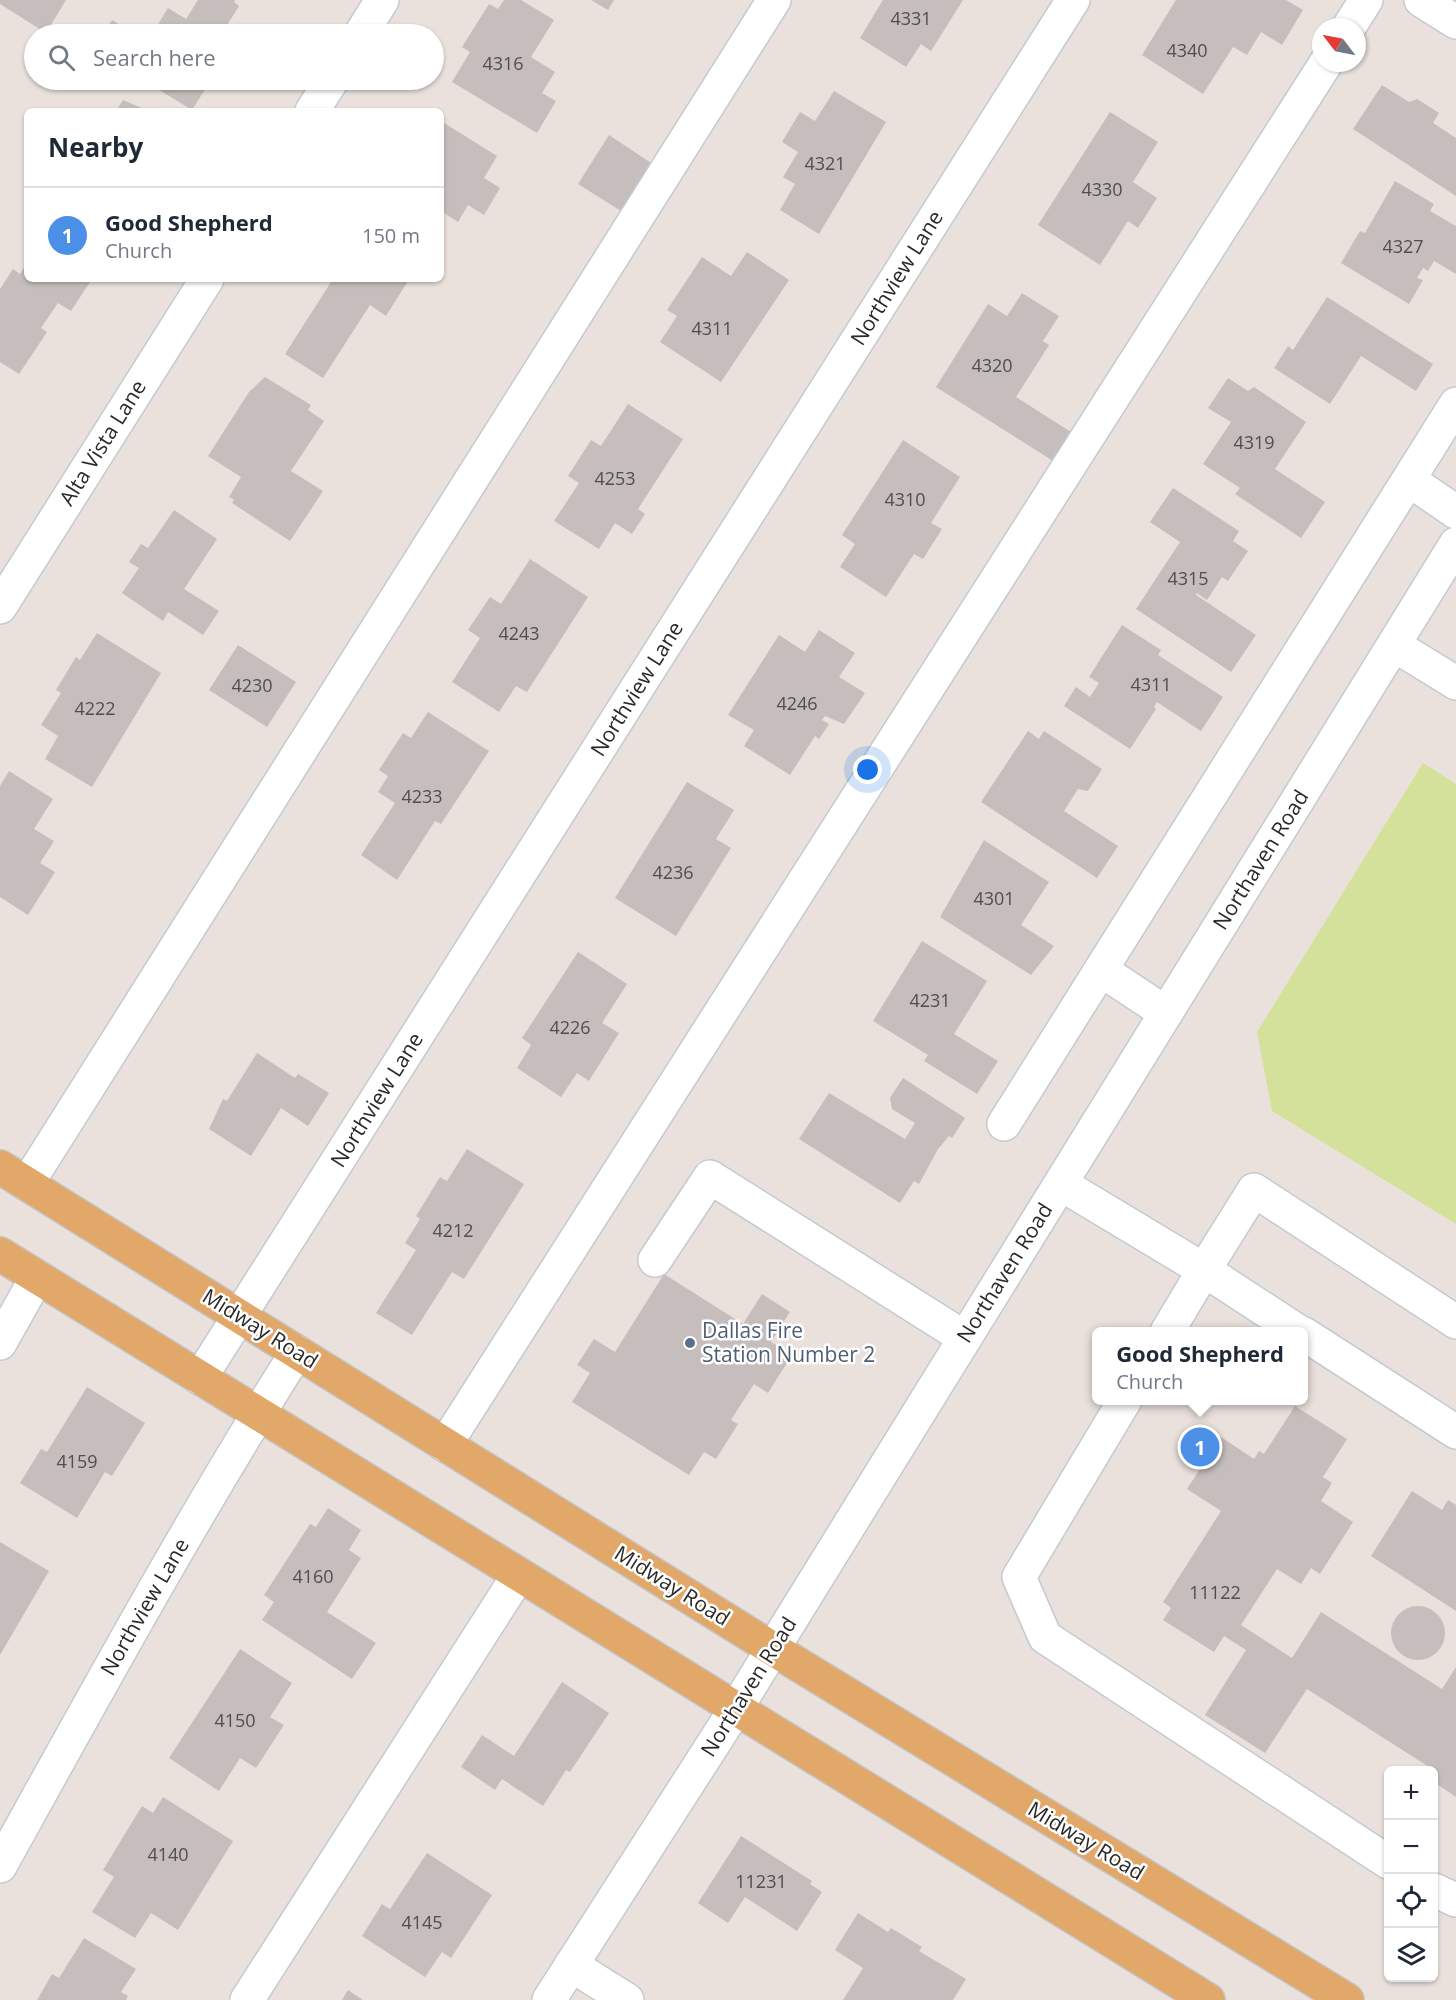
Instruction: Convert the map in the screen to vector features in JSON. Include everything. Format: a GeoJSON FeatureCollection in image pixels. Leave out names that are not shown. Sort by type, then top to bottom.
{"type":"FeatureCollection","features":[{"type":"Feature","properties":{"kind":"main road","name":"Midway Road"},"geometry":{"type":"LineString","coordinates":[[14,1176],[772,1649],[1347,2000]]}},
{"type":"Feature","properties":{"kind":"main road"},"geometry":{"type":"LineString","coordinates":[[0,1254],[1208,2000]]}},
{"type":"Feature","properties":{"kind":"street"},"geometry":{"type":"LineString","coordinates":[[367,24],[382,0]]}},
{"type":"Feature","properties":{"kind":"street"},"geometry":{"type":"LineString","coordinates":[[14,1176],[774,0]]}},
{"type":"Feature","properties":{"kind":"street","name":"Northview Lane"},"geometry":{"type":"LineString","coordinates":[[200,1378],[1073,0]]}},
{"type":"Feature","properties":{"kind":"street"},"geometry":{"type":"LineString","coordinates":[[1355,18],[1366,0]]}},
{"type":"Feature","properties":{"kind":"street"},"geometry":{"type":"LineString","coordinates":[[1421,0],[1456,22]]}},
{"type":"Feature","properties":{"kind":"street"},"geometry":{"type":"LineString","coordinates":[[445,1445],[1320,72]]}},
{"type":"Feature","properties":{"kind":"street"},"geometry":{"type":"LineString","coordinates":[[314,108],[326,90]]}},
{"type":"Feature","properties":{"kind":"street","name":"Alta Vista Lane"},"geometry":{"type":"LineString","coordinates":[[0,607],[205,282]]}},
{"type":"Feature","properties":{"kind":"street"},"geometry":{"type":"LineString","coordinates":[[1004,1124],[1456,404]]}},
{"type":"Feature","properties":{"kind":"street"},"geometry":{"type":"LineString","coordinates":[[1409,480],[1456,512]]}},
{"type":"Feature","properties":{"kind":"street","name":"Northaven Road"},"geometry":{"type":"LineString","coordinates":[[549,2000],[735,1710],[1456,544]]}},
{"type":"Feature","properties":{"kind":"street"},"geometry":{"type":"LineString","coordinates":[[1394,645],[1456,683]]}},
{"type":"Feature","properties":{"kind":"street"},"geometry":{"type":"LineString","coordinates":[[1101,970],[1166,1013]]}},
{"type":"Feature","properties":{"kind":"street"},"geometry":{"type":"LineString","coordinates":[[655,1260],[710,1177],[965,1338]]}},
{"type":"Feature","properties":{"kind":"street"},"geometry":{"type":"LineString","coordinates":[[1061,1184],[1204,1270],[1291,1327]]}},
{"type":"Feature","properties":{"kind":"street"},"geometry":{"type":"LineString","coordinates":[[1170,1327],[1254,1190],[1456,1322]]}},
{"type":"Feature","properties":{"kind":"street"},"geometry":{"type":"LineString","coordinates":[[0,1343],[37,1277]]}},
{"type":"Feature","properties":{"kind":"street"},"geometry":{"type":"LineString","coordinates":[[1308,1337],[1456,1432]]}},
{"type":"Feature","properties":{"kind":"street","name":"Northview Lane"},"geometry":{"type":"LineString","coordinates":[[0,1866],[116,1657],[258,1414],[297,1352]]}},
{"type":"Feature","properties":{"kind":"street"},"geometry":{"type":"LineString","coordinates":[[1123,1405],[1019,1577],[1045,1637],[1384,1859]]}},
{"type":"Feature","properties":{"kind":"street"},"geometry":{"type":"LineString","coordinates":[[247,2000],[518,1575]]}},
{"type":"Feature","properties":{"kind":"street"},"geometry":{"type":"LineString","coordinates":[[1438,1892],[1456,1900]]}},
{"type":"Feature","properties":{"kind":"street"},"geometry":{"type":"LineString","coordinates":[[571,1965],[627,2000]]}},
{"type":"Feature","properties":{"kind":"green space"},"geometry":{"type":"Polygon","coordinates":[[[1423,763],[1456,784],[1456,1224],[1272,1111],[1257,1032],[1423,763]]]}},
{"type":"Feature","properties":{"kind":"building"},"geometry":{"type":"Polygon","coordinates":[[[0,0],[66,0],[51,24],[32,24],[0,4],[0,0]]]}},
{"type":"Feature","properties":{"kind":"building"},"geometry":{"type":"Polygon","coordinates":[[[198,0],[235,0],[234,2],[239,6],[228,24],[158,24],[168,8],[186,19],[198,0]]]}},
{"type":"Feature","properties":{"kind":"building"},"geometry":{"type":"Polygon","coordinates":[[[504,0],[521,0],[554,20],[531,57],[555,72],[542,93],[556,101],[537,133],[452,82],[470,52],[462,47],[489,4],[498,9],[504,0]]]}},
{"type":"Feature","properties":{"kind":"building"},"geometry":{"type":"Polygon","coordinates":[[[591,0],[614,0],[608,10],[591,0]]]}},
{"type":"Feature","properties":{"kind":"building"},"geometry":{"type":"Polygon","coordinates":[[[883,0],[963,0],[931,51],[921,44],[906,67],[860,38],[883,0]]]}},
{"type":"Feature","properties":{"kind":"building"},"geometry":{"type":"Polygon","coordinates":[[[1176,0],[1286,0],[1303,10],[1282,45],[1261,32],[1247,55],[1233,47],[1203,94],[1142,55],[1176,0]]]}},
{"type":"Feature","properties":{"kind":"building"},"geometry":{"type":"Polygon","coordinates":[[[1382,85],[1409,102],[1417,99],[1439,113],[1433,123],[1456,138],[1456,196],[1353,129],[1382,85]]]}},
{"type":"Feature","properties":{"kind":"building"},"geometry":{"type":"Polygon","coordinates":[[[159,90],[205,90],[193,108],[189,108],[159,90]]]}},
{"type":"Feature","properties":{"kind":"building"},"geometry":{"type":"Polygon","coordinates":[[[834,91],[886,122],[819,234],[780,210],[795,184],[783,177],[798,152],[782,142],[800,112],[815,121],[834,91]]]}},
{"type":"Feature","properties":{"kind":"building"},"geometry":{"type":"Polygon","coordinates":[[[123,100],[142,108],[118,108],[123,100]]]}},
{"type":"Feature","properties":{"kind":"building"},"geometry":{"type":"Polygon","coordinates":[[[1110,112],[1158,142],[1133,182],[1157,198],[1138,228],[1128,221],[1100,265],[1038,225],[1110,112]]]}},
{"type":"Feature","properties":{"kind":"building"},"geometry":{"type":"Polygon","coordinates":[[[444,123],[497,156],[484,178],[500,188],[484,215],[468,205],[458,222],[444,213],[444,123]]]}},
{"type":"Feature","properties":{"kind":"building"},"geometry":{"type":"Polygon","coordinates":[[[609,135],[651,163],[621,211],[578,184],[609,135]]]}},
{"type":"Feature","properties":{"kind":"building"},"geometry":{"type":"Polygon","coordinates":[[[1395,181],[1434,204],[1430,211],[1456,226],[1456,274],[1434,261],[1428,271],[1423,268],[1417,278],[1423,280],[1409,304],[1341,263],[1360,231],[1365,233],[1395,181]]]}},
{"type":"Feature","properties":{"kind":"building"},"geometry":{"type":"Polygon","coordinates":[[[747,252],[789,280],[721,382],[660,342],[677,316],[667,310],[702,257],[731,276],[747,252]]]}},
{"type":"Feature","properties":{"kind":"building"},"geometry":{"type":"Polygon","coordinates":[[[24,268],[24,282],[90,282],[71,311],[58,303],[41,328],[47,332],[19,374],[0,362],[0,289],[13,269],[20,274],[24,268]]]}},
{"type":"Feature","properties":{"kind":"building"},"geometry":{"type":"Polygon","coordinates":[[[331,282],[407,282],[386,316],[370,305],[323,378],[285,354],[331,282]]]}},
{"type":"Feature","properties":{"kind":"building"},"geometry":{"type":"Polygon","coordinates":[[[1022,293],[1059,316],[1043,341],[1049,345],[1016,397],[1071,432],[1053,461],[936,387],[988,304],[1007,316],[1022,293]]]}},
{"type":"Feature","properties":{"kind":"building"},"geometry":{"type":"Polygon","coordinates":[[[1327,297],[1433,364],[1416,391],[1361,356],[1330,404],[1274,368],[1288,346],[1293,350],[1327,297]]]}},
{"type":"Feature","properties":{"kind":"building"},"geometry":{"type":"Polygon","coordinates":[[[265,377],[311,405],[308,410],[324,421],[291,471],[323,491],[290,541],[232,503],[234,500],[229,497],[241,477],[208,456],[249,392],[265,377]]]}},
{"type":"Feature","properties":{"kind":"building"},"geometry":{"type":"Polygon","coordinates":[[[1228,378],[1248,391],[1254,387],[1306,422],[1275,469],[1325,502],[1301,538],[1235,494],[1240,488],[1203,464],[1231,422],[1208,408],[1228,378]]]}},
{"type":"Feature","properties":{"kind":"building"},"geometry":{"type":"Polygon","coordinates":[[[628,404],[683,439],[638,509],[645,514],[632,534],[615,523],[599,549],[554,521],[579,483],[568,476],[591,440],[601,446],[628,404]]]}},
{"type":"Feature","properties":{"kind":"building"},"geometry":{"type":"Polygon","coordinates":[[[903,440],[960,477],[931,523],[942,529],[923,559],[914,554],[886,597],[840,567],[855,544],[842,535],[903,440]]]}},
{"type":"Feature","properties":{"kind":"building"},"geometry":{"type":"Polygon","coordinates":[[[1173,488],[1239,531],[1233,541],[1248,551],[1228,581],[1222,577],[1207,600],[1197,593],[1196,595],[1256,635],[1231,672],[1136,609],[1180,542],[1150,522],[1173,488]]]}},
{"type":"Feature","properties":{"kind":"building"},"geometry":{"type":"Polygon","coordinates":[[[174,510],[217,539],[184,589],[219,611],[203,635],[168,612],[163,621],[122,593],[139,568],[129,562],[141,544],[148,548],[174,510]]]}},
{"type":"Feature","properties":{"kind":"building"},"geometry":{"type":"Polygon","coordinates":[[[530,559],[588,597],[527,692],[516,686],[499,712],[452,682],[480,638],[468,630],[490,597],[501,604],[530,559]]]}},
{"type":"Feature","properties":{"kind":"building"},"geometry":{"type":"Polygon","coordinates":[[[1122,625],[1161,650],[1158,655],[1223,697],[1201,731],[1157,702],[1154,707],[1156,709],[1130,749],[1064,706],[1076,687],[1090,697],[1099,683],[1089,677],[1122,625]]]}},
{"type":"Feature","properties":{"kind":"building"},"geometry":{"type":"Polygon","coordinates":[[[819,630],[855,653],[839,677],[865,693],[844,724],[825,716],[822,720],[829,724],[819,739],[815,736],[790,775],[744,746],[754,730],[728,715],[779,635],[805,652],[819,630]]]}},
{"type":"Feature","properties":{"kind":"building"},"geometry":{"type":"Polygon","coordinates":[[[97,633],[161,673],[92,787],[45,759],[58,736],[41,725],[61,693],[56,690],[76,657],[80,660],[97,633]]]}},
{"type":"Feature","properties":{"kind":"building"},"geometry":{"type":"Polygon","coordinates":[[[238,645],[296,682],[267,727],[209,690],[238,645]]]}},
{"type":"Feature","properties":{"kind":"building"},"geometry":{"type":"Polygon","coordinates":[[[428,712],[489,751],[441,824],[435,821],[397,880],[361,855],[395,803],[378,792],[388,776],[379,770],[403,733],[411,738],[428,712]]]}},
{"type":"Feature","properties":{"kind":"building"},"geometry":{"type":"Polygon","coordinates":[[[1028,731],[1039,739],[1044,731],[1102,769],[1088,791],[1078,789],[1064,811],[1118,846],[1097,878],[981,802],[1028,731]]]}},
{"type":"Feature","properties":{"kind":"building"},"geometry":{"type":"Polygon","coordinates":[[[9,771],[53,799],[34,829],[54,841],[40,863],[55,872],[28,915],[0,897],[0,786],[9,771]]]}},
{"type":"Feature","properties":{"kind":"building"},"geometry":{"type":"Polygon","coordinates":[[[687,782],[734,810],[716,839],[731,848],[676,936],[615,898],[687,782]]]}},
{"type":"Feature","properties":{"kind":"building"},"geometry":{"type":"Polygon","coordinates":[[[984,840],[1049,882],[1021,925],[1054,946],[1031,975],[940,917],[984,840]]]}},
{"type":"Feature","properties":{"kind":"building"},"geometry":{"type":"Polygon","coordinates":[[[922,941],[987,981],[954,1034],[998,1061],[977,1094],[924,1061],[928,1055],[873,1021],[922,941]]]}},
{"type":"Feature","properties":{"kind":"building"},"geometry":{"type":"Polygon","coordinates":[[[578,952],[627,984],[602,1023],[619,1033],[589,1081],[577,1073],[561,1097],[517,1068],[531,1045],[522,1038],[578,952]]]}},
{"type":"Feature","properties":{"kind":"building"},"geometry":{"type":"Polygon","coordinates":[[[257,1053],[295,1078],[298,1074],[329,1093],[308,1126],[281,1108],[251,1156],[209,1129],[223,1099],[227,1101],[257,1053]]]}},
{"type":"Feature","properties":{"kind":"building"},"geometry":{"type":"Polygon","coordinates":[[[903,1078],[965,1118],[952,1138],[949,1136],[938,1149],[919,1184],[914,1181],[900,1203],[799,1139],[829,1093],[905,1139],[915,1123],[892,1109],[890,1098],[903,1078]]]}},
{"type":"Feature","properties":{"kind":"building"},"geometry":{"type":"Polygon","coordinates":[[[467,1149],[524,1184],[464,1279],[452,1272],[412,1335],[376,1313],[416,1250],[405,1243],[420,1219],[416,1216],[440,1177],[447,1181],[467,1149]]]}},
{"type":"Feature","properties":{"kind":"building"},"geometry":{"type":"Polygon","coordinates":[[[664,1274],[743,1324],[762,1294],[790,1312],[771,1342],[792,1355],[768,1393],[754,1384],[731,1420],[738,1424],[716,1459],[704,1452],[689,1475],[572,1402],[590,1373],[577,1365],[594,1339],[615,1352],[664,1274]]]}},
{"type":"Feature","properties":{"kind":"building"},"geometry":{"type":"Polygon","coordinates":[[[87,1387],[145,1423],[112,1476],[105,1472],[77,1518],[20,1483],[41,1449],[47,1452],[87,1387]]]}},
{"type":"Feature","properties":{"kind":"building"},"geometry":{"type":"Polygon","coordinates":[[[1295,1406],[1347,1439],[1323,1477],[1332,1483],[1321,1501],[1353,1522],[1320,1574],[1311,1568],[1301,1584],[1277,1569],[1241,1625],[1292,1658],[1321,1612],[1442,1689],[1456,1667],[1456,1797],[1438,1785],[1438,1766],[1427,1766],[1307,1689],[1265,1753],[1205,1715],[1246,1650],[1224,1636],[1214,1652],[1163,1620],[1171,1608],[1163,1602],[1221,1511],[1187,1489],[1221,1437],[1254,1459],[1259,1451],[1264,1454],[1295,1406]]]}},
{"type":"Feature","properties":{"kind":"building"},"geometry":{"type":"Polygon","coordinates":[[[1412,1491],[1442,1510],[1448,1500],[1456,1505],[1456,1611],[1371,1556],[1412,1491]]]}},
{"type":"Feature","properties":{"kind":"building"},"geometry":{"type":"Polygon","coordinates":[[[328,1508],[361,1530],[349,1550],[361,1558],[327,1612],[376,1643],[352,1679],[262,1620],[274,1602],[264,1595],[310,1524],[316,1527],[328,1508]]]}},
{"type":"Feature","properties":{"kind":"building"},"geometry":{"type":"Polygon","coordinates":[[[0,1542],[49,1571],[0,1655],[0,1542]]]}},
{"type":"Feature","properties":{"kind":"building"},"geometry":{"type":"Polygon","coordinates":[[[1418,1606],[1428,1608],[1437,1614],[1443,1623],[1445,1633],[1443,1643],[1437,1652],[1428,1658],[1418,1660],[1408,1658],[1399,1652],[1393,1643],[1391,1633],[1393,1623],[1399,1614],[1408,1608],[1418,1606]]]}},
{"type":"Feature","properties":{"kind":"building"},"geometry":{"type":"Polygon","coordinates":[[[240,1649],[292,1683],[270,1717],[284,1725],[256,1768],[240,1758],[219,1791],[169,1758],[240,1649]]]}},
{"type":"Feature","properties":{"kind":"building"},"geometry":{"type":"Polygon","coordinates":[[[562,1682],[609,1713],[570,1772],[566,1770],[543,1806],[502,1779],[495,1790],[461,1767],[482,1735],[514,1756],[562,1682]]]}},
{"type":"Feature","properties":{"kind":"building"},"geometry":{"type":"Polygon","coordinates":[[[163,1797],[233,1841],[178,1930],[151,1913],[135,1938],[92,1912],[114,1877],[103,1870],[142,1806],[153,1813],[163,1797]]]}},
{"type":"Feature","properties":{"kind":"building"},"geometry":{"type":"Polygon","coordinates":[[[741,1836],[812,1881],[810,1884],[822,1892],[797,1931],[745,1897],[728,1923],[698,1903],[741,1836]]]}},
{"type":"Feature","properties":{"kind":"building"},"geometry":{"type":"Polygon","coordinates":[[[427,1853],[492,1895],[451,1958],[442,1952],[425,1977],[362,1936],[382,1904],[390,1909],[427,1853]]]}},
{"type":"Feature","properties":{"kind":"building"},"geometry":{"type":"Polygon","coordinates":[[[858,1913],[888,1932],[891,1928],[922,1947],[919,1951],[966,1979],[953,2000],[843,2000],[863,1968],[835,1950],[858,1913]]]}},
{"type":"Feature","properties":{"kind":"building"},"geometry":{"type":"Polygon","coordinates":[[[84,1938],[136,1969],[121,1992],[128,1996],[126,2000],[37,2000],[52,1974],[59,1978],[84,1938]]]}},
{"type":"Feature","properties":{"kind":"building"},"geometry":{"type":"Polygon","coordinates":[[[348,1990],[363,2000],[342,2000],[348,1990]]]}},
{"type":"Feature","properties":{"kind":"place","name":"Dallas Fire Station Number 2"},"geometry":{"type":"Point","coordinates":[690,1343]}},
{"type":"Feature","properties":{"kind":"place","name":"Good Shepherd"},"geometry":{"type":"Point","coordinates":[1200,1447]}}]}
